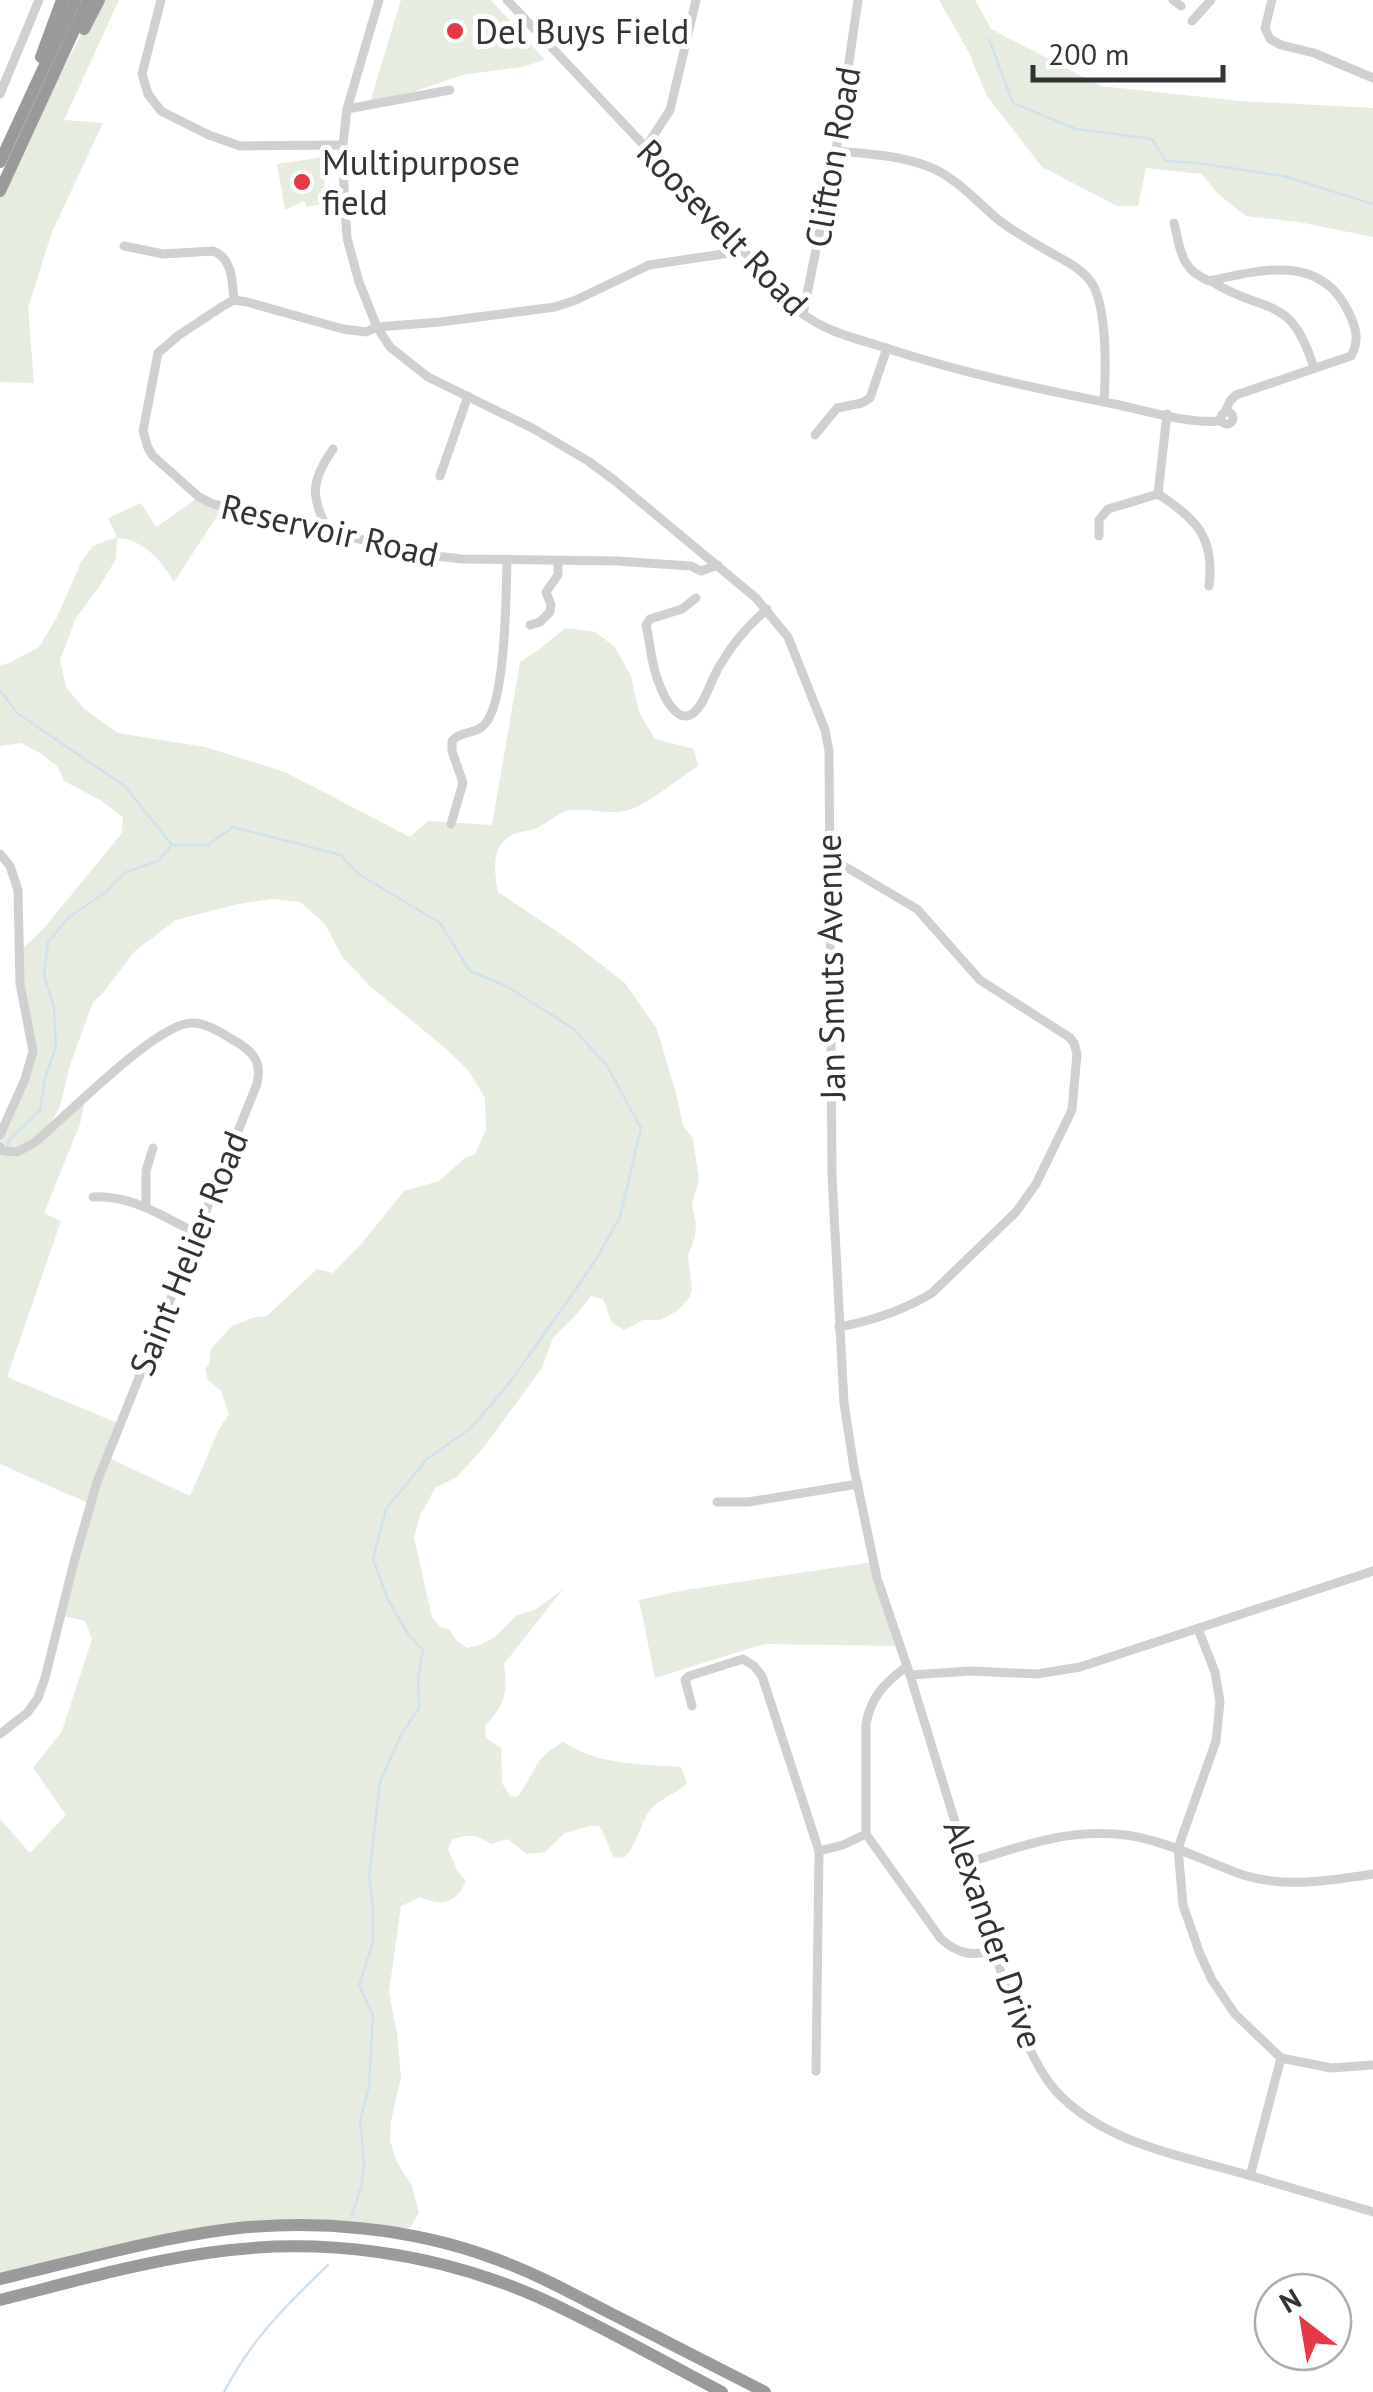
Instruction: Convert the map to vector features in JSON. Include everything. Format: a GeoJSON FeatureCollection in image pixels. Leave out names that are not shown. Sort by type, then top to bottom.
{"type":"FeatureCollection","features":[{"type":"Feature","properties":{"kind":"highway"},"geometry":{"type":"LineString","coordinates":[[21,117],[62,0]]}},
{"type":"Feature","properties":{"kind":"highway"},"geometry":{"type":"LineString","coordinates":[[0,162],[75,0]]}},
{"type":"Feature","properties":{"kind":"highway"},"geometry":{"type":"LineString","coordinates":[[0,191],[88,0]]}},
{"type":"Feature","properties":{"kind":"highway"},"geometry":{"type":"LineString","coordinates":[[38,109],[62,73],[99,0]]}},
{"type":"Feature","properties":{"kind":"highway"},"geometry":{"type":"LineString","coordinates":[[0,2279],[232,2229],[332,2226],[398,2234],[496,2259],[548,2281],[766,2392]]}},
{"type":"Feature","properties":{"kind":"highway"},"geometry":{"type":"LineString","coordinates":[[0,2300],[205,2253],[297,2246],[391,2253],[487,2278],[540,2298],[722,2392]]}},
{"type":"Feature","properties":{"kind":"street"},"geometry":{"type":"LineString","coordinates":[[0,94],[38,0]]}},
{"type":"Feature","properties":{"kind":"street"},"geometry":{"type":"LineString","coordinates":[[161,0],[142,70],[145,87],[161,111],[240,146],[342,145]]}},
{"type":"Feature","properties":{"kind":"street","name":"Jan Smuts Avenue"},"geometry":{"type":"LineString","coordinates":[[379,0],[348,109],[342,145],[348,243],[377,328],[390,347],[428,377],[534,429],[588,461],[718,565],[767,610],[788,636],[828,740],[832,1175],[844,1402],[876,1578],[908,1671]]}},
{"type":"Feature","properties":{"kind":"street","name":"Roosevelt Road"},"geometry":{"type":"LineString","coordinates":[[508,0],[803,314],[829,330],[962,371],[1198,421],[1223,417],[1236,395],[1314,368]]}},
{"type":"Feature","properties":{"kind":"street"},"geometry":{"type":"LineString","coordinates":[[646,147],[670,110],[696,0]]}},
{"type":"Feature","properties":{"kind":"street","name":"Clifton Road"},"geometry":{"type":"LineString","coordinates":[[803,314],[836,152],[858,0]]}},
{"type":"Feature","properties":{"kind":"street"},"geometry":{"type":"LineString","coordinates":[[1192,20],[1211,0]]}},
{"type":"Feature","properties":{"kind":"street"},"geometry":{"type":"LineString","coordinates":[[1272,0],[1265,28],[1270,38],[1373,78]]}},
{"type":"Feature","properties":{"kind":"street"},"geometry":{"type":"LineString","coordinates":[[348,109],[450,90]]}},
{"type":"Feature","properties":{"kind":"street"},"geometry":{"type":"LineString","coordinates":[[836,152],[896,156],[931,167],[1012,230],[1086,277],[1092,283],[1100,309],[1106,374],[1104,402]]}},
{"type":"Feature","properties":{"kind":"street"},"geometry":{"type":"LineString","coordinates":[[1174,222],[1187,268],[1227,291],[1285,314],[1300,333],[1314,368],[1351,356],[1356,343],[1352,318],[1329,285],[1312,275],[1292,270],[1237,274],[1212,281]]}},
{"type":"Feature","properties":{"kind":"street"},"geometry":{"type":"LineString","coordinates":[[124,246],[164,254],[217,252],[227,262],[234,300],[356,332],[554,308],[649,265],[743,251]]}},
{"type":"Feature","properties":{"kind":"street"},"geometry":{"type":"LineString","coordinates":[[784,294],[807,293]]}},
{"type":"Feature","properties":{"kind":"street","name":"Reservoir Road"},"geometry":{"type":"LineString","coordinates":[[234,300],[178,335],[158,353],[143,432],[152,456],[199,497],[213,504],[462,560],[617,561],[691,566],[701,571],[718,565]]}},
{"type":"Feature","properties":{"kind":"street"},"geometry":{"type":"LineString","coordinates":[[815,435],[837,408],[862,404],[870,398],[887,348]]}},
{"type":"Feature","properties":{"kind":"street"},"geometry":{"type":"LineString","coordinates":[[440,476],[468,396]]}},
{"type":"Feature","properties":{"kind":"street"},"geometry":{"type":"LineString","coordinates":[[1158,494],[1167,414]]}},
{"type":"Feature","properties":{"kind":"street"},"geometry":{"type":"LineString","coordinates":[[328,530],[318,512],[314,492],[333,449]]}},
{"type":"Feature","properties":{"kind":"street"},"geometry":{"type":"LineString","coordinates":[[1099,536],[1099,520],[1108,509],[1158,494]]}},
{"type":"Feature","properties":{"kind":"street"},"geometry":{"type":"LineString","coordinates":[[1158,494],[1204,534],[1211,569],[1209,586]]}},
{"type":"Feature","properties":{"kind":"street"},"geometry":{"type":"LineString","coordinates":[[691,566],[689,560],[698,548]]}},
{"type":"Feature","properties":{"kind":"street"},"geometry":{"type":"LineString","coordinates":[[451,824],[463,783],[452,741],[459,733],[486,724],[498,685],[503,660],[507,561]]}},
{"type":"Feature","properties":{"kind":"street"},"geometry":{"type":"LineString","coordinates":[[530,625],[550,612],[546,592],[558,575],[558,561]]}},
{"type":"Feature","properties":{"kind":"street"},"geometry":{"type":"LineString","coordinates":[[696,598],[682,609],[652,618],[646,625],[656,677],[675,712],[688,714],[699,708],[722,660],[743,630],[767,610]]}},
{"type":"Feature","properties":{"kind":"street"},"geometry":{"type":"LineString","coordinates":[[0,854],[10,866],[18,890],[20,984],[34,1051],[0,1136]]}},
{"type":"Feature","properties":{"kind":"street"},"geometry":{"type":"LineString","coordinates":[[829,857],[918,909],[980,980],[1065,1034],[1074,1043],[1076,1054],[1070,1118],[1023,1204],[932,1293],[870,1320],[839,1327]]}},
{"type":"Feature","properties":{"kind":"street","name":"Saint Helier Road"},"geometry":{"type":"LineString","coordinates":[[0,1734],[27,1713],[38,1698],[98,1482],[257,1084],[256,1058],[213,1030],[186,1023],[152,1041],[34,1143],[5,1150]]}},
{"type":"Feature","properties":{"kind":"street"},"geometry":{"type":"LineString","coordinates":[[146,1207],[146,1172],[153,1148]]}},
{"type":"Feature","properties":{"kind":"street"},"geometry":{"type":"LineString","coordinates":[[93,1197],[123,1198],[196,1233]]}},
{"type":"Feature","properties":{"kind":"street"},"geometry":{"type":"LineString","coordinates":[[717,1502],[748,1502],[858,1484]]}},
{"type":"Feature","properties":{"kind":"street"},"geometry":{"type":"LineString","coordinates":[[994,1950],[968,1954],[941,1939],[866,1834],[866,1724],[880,1689],[908,1671],[1044,1674],[1092,1664],[1373,1571]]}},
{"type":"Feature","properties":{"kind":"street"},"geometry":{"type":"LineString","coordinates":[[1198,1629],[1215,1672],[1220,1702],[1216,1741],[1178,1848],[1183,1904],[1200,1954],[1212,1980],[1236,2014],[1281,2058],[1331,2068],[1373,2065]]}},
{"type":"Feature","properties":{"kind":"street"},"geometry":{"type":"LineString","coordinates":[[692,1706],[685,1680],[689,1676],[743,1660],[762,1676],[819,1850],[816,2071]]}},
{"type":"Feature","properties":{"kind":"street","name":"Alexander Drive"},"geometry":{"type":"LineString","coordinates":[[908,1671],[1018,2020],[1052,2087],[1110,2131],[1157,2150],[1373,2212]]}},
{"type":"Feature","properties":{"kind":"street"},"geometry":{"type":"LineString","coordinates":[[967,1863],[1074,1833],[1147,1839],[1246,1876],[1270,1880],[1311,1882],[1373,1874]]}},
{"type":"Feature","properties":{"kind":"street"},"geometry":{"type":"LineString","coordinates":[[819,1850],[843,1845],[866,1834]]}},
{"type":"Feature","properties":{"kind":"street"},"geometry":{"type":"LineString","coordinates":[[1250,2176],[1281,2058]]}},
{"type":"Feature","properties":{"kind":"shaded area"},"geometry":{"type":"Polygon","coordinates":[[[99,0],[119,0],[64,120],[103,123],[52,232],[28,308],[34,383],[0,382],[0,191],[38,109],[99,0]]]}},
{"type":"Feature","properties":{"kind":"shaded area","name":"Del Buys Field"},"geometry":{"type":"Polygon","coordinates":[[[401,0],[491,0],[545,60],[462,75],[370,102],[401,0]]]}},
{"type":"Feature","properties":{"kind":"shaded area"},"geometry":{"type":"Polygon","coordinates":[[[939,0],[975,0],[991,29],[1101,86],[1240,101],[1373,108],[1373,237],[1246,216],[1217,193],[1202,174],[1146,168],[1138,206],[1117,206],[1042,167],[987,96],[969,53],[939,0]]]}},
{"type":"Feature","properties":{"kind":"shaded area","name":"Multipurpose field"},"geometry":{"type":"Polygon","coordinates":[[[324,157],[325,203],[307,207],[304,201],[285,210],[277,164],[324,157]]]}},
{"type":"Feature","properties":{"kind":"shaded area"},"geometry":{"type":"Polygon","coordinates":[[[199,497],[223,507],[174,582],[151,552],[135,542],[117,538],[116,559],[76,618],[60,660],[66,687],[84,709],[118,733],[205,747],[285,772],[410,837],[428,821],[492,825],[520,662],[565,628],[595,632],[615,647],[631,676],[639,712],[655,739],[694,749],[698,766],[649,800],[618,812],[563,812],[536,828],[508,837],[498,850],[495,866],[498,892],[625,983],[657,1029],[683,1125],[693,1139],[699,1180],[692,1204],[695,1237],[688,1256],[690,1297],[677,1311],[660,1320],[643,1320],[624,1330],[612,1323],[603,1299],[591,1296],[553,1338],[542,1368],[484,1447],[457,1477],[435,1488],[414,1537],[432,1617],[467,1648],[495,1637],[517,1615],[535,1610],[563,1589],[504,1664],[503,1698],[485,1726],[486,1738],[501,1748],[502,1783],[510,1796],[517,1797],[540,1761],[563,1742],[605,1759],[681,1767],[687,1783],[653,1807],[624,1858],[614,1857],[599,1826],[565,1833],[545,1852],[527,1854],[507,1839],[491,1844],[463,1836],[452,1840],[448,1849],[466,1881],[458,1895],[441,1902],[420,1897],[401,1906],[389,1992],[401,2077],[390,2141],[412,2186],[419,2213],[410,2228],[233,2224],[0,2276],[0,1819],[30,1853],[66,1815],[33,1768],[62,1731],[92,1639],[85,1621],[61,1615],[90,1504],[0,1464],[0,1135],[33,1059],[19,952],[44,928],[122,833],[123,817],[64,781],[57,766],[40,753],[21,743],[0,746],[0,666],[39,647],[81,562],[93,546],[117,537],[108,518],[141,503],[156,527],[199,497]],[[272,899],[176,920],[135,951],[93,1002],[60,1106],[47,1131],[85,1100],[80,1124],[44,1213],[61,1221],[7,1377],[120,1424],[107,1457],[190,1496],[229,1414],[221,1391],[208,1380],[205,1370],[211,1349],[232,1326],[267,1316],[317,1269],[333,1273],[404,1191],[439,1181],[466,1157],[475,1155],[486,1129],[485,1098],[468,1070],[372,988],[343,958],[325,924],[300,902],[272,899]]]}},
{"type":"Feature","properties":{"kind":"shaded area"},"geometry":{"type":"Polygon","coordinates":[[[873,1562],[900,1646],[764,1644],[655,1678],[639,1600],[873,1562]]]}},
{"type":"Feature","properties":{"kind":"waterway"},"geometry":{"type":"LineString","coordinates":[[989,39],[1013,103],[1076,129],[1152,139],[1166,161],[1284,176],[1373,204]]}},
{"type":"Feature","properties":{"kind":"waterway"},"geometry":{"type":"LineString","coordinates":[[0,690],[17,713],[125,786],[172,845],[208,845],[233,827],[341,855],[357,873],[440,923],[470,971],[508,987],[572,1028],[606,1064],[641,1128],[620,1217],[576,1289],[510,1382],[472,1427],[426,1460],[386,1509],[373,1559],[388,1600],[408,1634],[423,1650],[418,1677],[419,1708],[401,1735],[380,1782],[369,1875],[373,1942],[359,1986],[373,2015],[369,2087],[360,2121],[364,2162],[361,2187],[352,2215]]}},
{"type":"Feature","properties":{"kind":"waterway"},"geometry":{"type":"LineString","coordinates":[[7,1147],[10,1139],[40,1110],[45,1078],[56,1047],[54,1007],[44,975],[48,942],[68,918],[106,892],[124,873],[158,861],[171,846]]}},
{"type":"Feature","properties":{"kind":"waterway"},"geometry":{"type":"LineString","coordinates":[[224,2392],[270,2324],[328,2265]]}},
{"type":"Feature","properties":{"kind":"place","name":"Del Buys Field"},"geometry":{"type":"Point","coordinates":[455,31]}},
{"type":"Feature","properties":{"kind":"place","name":"Multipurpose field"},"geometry":{"type":"Point","coordinates":[302,182]}}]}
